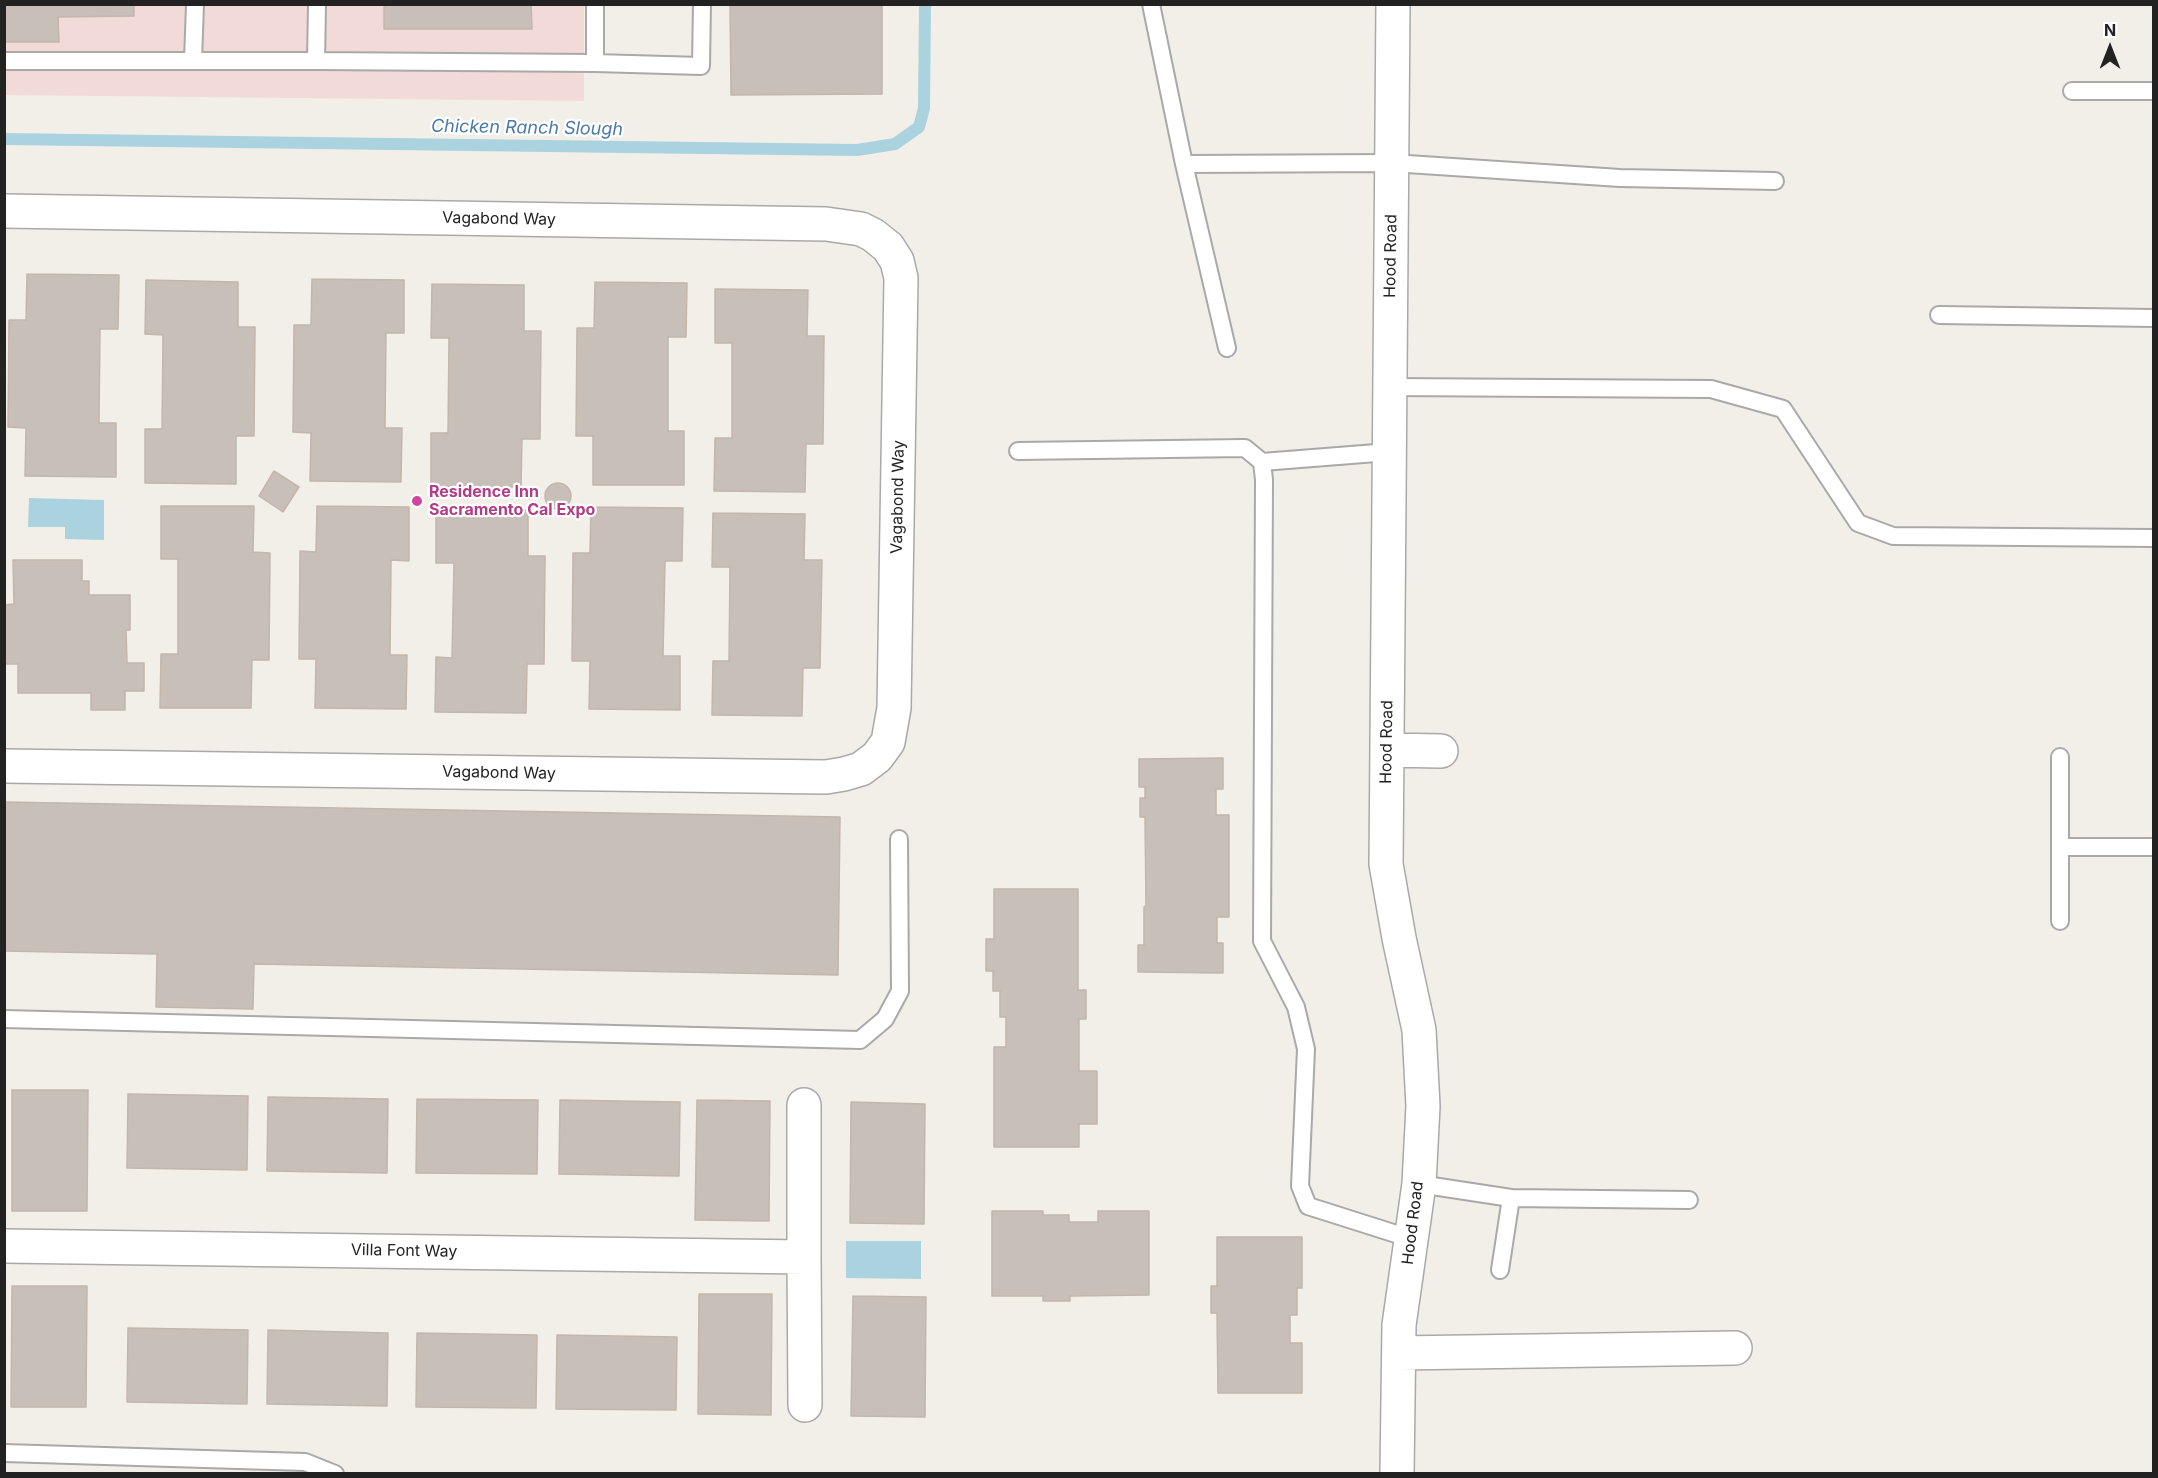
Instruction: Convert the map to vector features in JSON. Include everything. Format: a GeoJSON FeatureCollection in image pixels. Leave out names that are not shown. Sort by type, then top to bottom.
{"type":"FeatureCollection","features":[{"type":"Feature","properties":{"kind":"street","name":"Hood Road"},"geometry":{"type":"LineString","coordinates":[[1393,4],[1386,864],[1399,939],[1419,1030],[1424,1106],[1419,1184],[1399,1325],[1397,1473]]}},
{"type":"Feature","properties":{"kind":"street","name":"Vagabond Way"},"geometry":{"type":"LineString","coordinates":[[4,211],[835,225],[861,229],[888,247],[897,261],[901,278],[894,708],[888,742],[877,757],[861,769],[826,777],[4,766]]}},
{"type":"Feature","properties":{"kind":"street"},"geometry":{"type":"LineString","coordinates":[[1387,750],[1441,751]]}},
{"type":"Feature","properties":{"kind":"street"},"geometry":{"type":"LineString","coordinates":[[804,1105],[805,1405]]}},
{"type":"Feature","properties":{"kind":"street","name":"Villa Font Way"},"geometry":{"type":"LineString","coordinates":[[4,1246],[804,1257]]}},
{"type":"Feature","properties":{"kind":"street"},"geometry":{"type":"LineString","coordinates":[[1399,1353],[1735,1348]]}},
{"type":"Feature","properties":{"kind":"lane"},"geometry":{"type":"LineString","coordinates":[[193,61],[195,4]]}},
{"type":"Feature","properties":{"kind":"lane"},"geometry":{"type":"LineString","coordinates":[[316,61],[317,4]]}},
{"type":"Feature","properties":{"kind":"lane"},"geometry":{"type":"LineString","coordinates":[[595,4],[595,63]]}},
{"type":"Feature","properties":{"kind":"lane"},"geometry":{"type":"LineString","coordinates":[[4,61],[595,63],[701,66],[702,4]]}},
{"type":"Feature","properties":{"kind":"lane"},"geometry":{"type":"LineString","coordinates":[[1151,4],[1184,164],[1227,348]]}},
{"type":"Feature","properties":{"kind":"lane"},"geometry":{"type":"LineString","coordinates":[[2072,90],[2154,91]]}},
{"type":"Feature","properties":{"kind":"lane"},"geometry":{"type":"LineString","coordinates":[[1184,164],[1392,163],[1620,178],[1775,181]]}},
{"type":"Feature","properties":{"kind":"lane"},"geometry":{"type":"LineString","coordinates":[[1939,315],[2154,318]]}},
{"type":"Feature","properties":{"kind":"lane"},"geometry":{"type":"LineString","coordinates":[[1389,387],[1711,389],[1784,409],[1858,523],[1893,536],[2154,538]]}},
{"type":"Feature","properties":{"kind":"lane"},"geometry":{"type":"LineString","coordinates":[[1018,451],[1245,448],[1262,462],[1389,452]]}},
{"type":"Feature","properties":{"kind":"lane"},"geometry":{"type":"LineString","coordinates":[[1262,462],[1264,480],[1262,941],[1296,1006],[1306,1049],[1300,1186],[1308,1206],[1412,1239]]}},
{"type":"Feature","properties":{"kind":"lane"},"geometry":{"type":"LineString","coordinates":[[2060,758],[2060,921]]}},
{"type":"Feature","properties":{"kind":"lane"},"geometry":{"type":"LineString","coordinates":[[4,1019],[860,1040],[885,1019],[900,991],[899,839]]}},
{"type":"Feature","properties":{"kind":"lane"},"geometry":{"type":"LineString","coordinates":[[2060,847],[2154,847]]}},
{"type":"Feature","properties":{"kind":"lane"},"geometry":{"type":"LineString","coordinates":[[1419,1184],[1511,1198],[1689,1200]]}},
{"type":"Feature","properties":{"kind":"lane"},"geometry":{"type":"LineString","coordinates":[[1500,1270],[1511,1198]]}},
{"type":"Feature","properties":{"kind":"lane"},"geometry":{"type":"LineString","coordinates":[[4,1453],[305,1462],[335,1473]]}},
{"type":"Feature","properties":{"kind":"shaded area"},"geometry":{"type":"Polygon","coordinates":[[[5,5],[584,5],[584,101],[5,95],[5,5]]]}},
{"type":"Feature","properties":{"kind":"water"},"geometry":{"type":"Polygon","coordinates":[[[29,498],[104,500],[104,540],[65,539],[65,527],[28,527],[29,498]]]}},
{"type":"Feature","properties":{"kind":"water"},"geometry":{"type":"Polygon","coordinates":[[[846,1241],[921,1241],[921,1279],[846,1278],[846,1241]]]}},
{"type":"Feature","properties":{"kind":"building"},"geometry":{"type":"Polygon","coordinates":[[[4,4],[134,4],[134,16],[58,17],[59,42],[4,42],[4,4]]]}},
{"type":"Feature","properties":{"kind":"building"},"geometry":{"type":"Polygon","coordinates":[[[384,4],[531,4],[532,29],[384,29],[384,4]]]}},
{"type":"Feature","properties":{"kind":"building"},"geometry":{"type":"Polygon","coordinates":[[[730,4],[882,4],[882,94],[731,95],[730,4]]]}},
{"type":"Feature","properties":{"kind":"building"},"geometry":{"type":"Polygon","coordinates":[[[27,274],[119,275],[118,329],[100,329],[99,423],[116,423],[116,477],[25,476],[26,428],[8,427],[9,320],[26,320],[27,274]]]}},
{"type":"Feature","properties":{"kind":"building"},"geometry":{"type":"Polygon","coordinates":[[[312,279],[404,280],[404,333],[386,333],[385,428],[402,428],[401,482],[310,481],[311,433],[293,432],[294,325],[311,325],[312,279]]]}},
{"type":"Feature","properties":{"kind":"building"},"geometry":{"type":"Polygon","coordinates":[[[146,280],[238,282],[238,327],[255,327],[254,436],[236,436],[236,484],[145,483],[145,429],[162,429],[163,335],[145,334],[146,280]]]}},
{"type":"Feature","properties":{"kind":"building"},"geometry":{"type":"Polygon","coordinates":[[[595,282],[687,283],[686,337],[668,337],[668,431],[684,431],[684,485],[593,485],[593,436],[576,436],[577,328],[594,328],[595,282]]]}},
{"type":"Feature","properties":{"kind":"building"},"geometry":{"type":"Polygon","coordinates":[[[432,284],[524,285],[524,331],[541,331],[540,439],[522,439],[521,487],[431,487],[431,433],[448,433],[449,338],[431,338],[432,284]]]}},
{"type":"Feature","properties":{"kind":"building"},"geometry":{"type":"Polygon","coordinates":[[[715,289],[808,290],[807,336],[824,336],[823,444],[806,444],[805,492],[714,491],[715,438],[732,438],[732,343],[715,343],[715,289]]]}},
{"type":"Feature","properties":{"kind":"building"},"geometry":{"type":"Polygon","coordinates":[[[274,471],[299,487],[283,512],[259,496],[274,471]]]}},
{"type":"Feature","properties":{"kind":"building"},"geometry":{"type":"Polygon","coordinates":[[[558,483],[567,487],[571,496],[567,505],[558,509],[549,505],[545,496],[549,487],[558,483]]]}},
{"type":"Feature","properties":{"kind":"building"},"geometry":{"type":"Polygon","coordinates":[[[161,506],[254,506],[253,552],[270,553],[269,660],[252,660],[251,708],[160,708],[161,654],[178,654],[178,559],[161,559],[161,506]]]}},
{"type":"Feature","properties":{"kind":"building"},"geometry":{"type":"Polygon","coordinates":[[[317,506],[409,507],[409,561],[391,560],[390,655],[407,655],[406,709],[315,708],[316,659],[299,659],[300,551],[316,552],[317,506]]]}},
{"type":"Feature","properties":{"kind":"building"},"geometry":{"type":"Polygon","coordinates":[[[591,507],[683,508],[682,561],[665,561],[663,656],[680,656],[680,710],[589,709],[590,661],[572,661],[573,553],[590,553],[591,507]]]}},
{"type":"Feature","properties":{"kind":"building"},"geometry":{"type":"Polygon","coordinates":[[[436,509],[528,510],[528,556],[545,556],[544,664],[527,664],[526,713],[435,712],[436,657],[452,658],[454,563],[436,563],[436,509]]]}},
{"type":"Feature","properties":{"kind":"building"},"geometry":{"type":"Polygon","coordinates":[[[713,513],[805,514],[804,560],[822,560],[820,668],[803,668],[802,716],[712,715],[713,661],[729,661],[730,567],[712,567],[713,513]]]}},
{"type":"Feature","properties":{"kind":"building"},"geometry":{"type":"Polygon","coordinates":[[[13,560],[82,560],[82,581],[89,581],[89,595],[130,595],[130,630],[126,630],[127,663],[144,663],[144,691],[125,691],[125,710],[91,710],[91,693],[18,693],[18,664],[4,664],[4,605],[14,604],[13,560]]]}},
{"type":"Feature","properties":{"kind":"building"},"geometry":{"type":"Polygon","coordinates":[[[1223,758],[1223,789],[1216,789],[1216,815],[1229,815],[1229,917],[1217,917],[1217,943],[1223,943],[1223,973],[1138,972],[1138,945],[1144,945],[1144,907],[1146,906],[1145,817],[1140,817],[1140,798],[1145,798],[1145,787],[1139,787],[1139,759],[1223,758]]]}},
{"type":"Feature","properties":{"kind":"building"},"geometry":{"type":"Polygon","coordinates":[[[4,802],[840,817],[838,975],[254,964],[253,1009],[156,1007],[157,954],[4,951],[4,802]]]}},
{"type":"Feature","properties":{"kind":"building"},"geometry":{"type":"Polygon","coordinates":[[[994,889],[1078,889],[1078,990],[1086,990],[1086,1019],[1079,1019],[1079,1071],[1097,1071],[1097,1124],[1079,1124],[1079,1147],[994,1147],[994,1047],[1006,1047],[1006,1017],[1000,1017],[1000,991],[993,991],[993,971],[986,971],[986,939],[994,939],[994,889]]]}},
{"type":"Feature","properties":{"kind":"building"},"geometry":{"type":"Polygon","coordinates":[[[12,1090],[88,1090],[87,1211],[12,1211],[12,1090]]]}},
{"type":"Feature","properties":{"kind":"building"},"geometry":{"type":"Polygon","coordinates":[[[128,1094],[248,1096],[247,1170],[127,1168],[128,1094]]]}},
{"type":"Feature","properties":{"kind":"building"},"geometry":{"type":"Polygon","coordinates":[[[268,1097],[388,1099],[387,1173],[267,1171],[268,1097]]]}},
{"type":"Feature","properties":{"kind":"building"},"geometry":{"type":"Polygon","coordinates":[[[417,1099],[538,1100],[537,1174],[416,1173],[417,1099]]]}},
{"type":"Feature","properties":{"kind":"building"},"geometry":{"type":"Polygon","coordinates":[[[560,1100],[680,1102],[679,1176],[559,1174],[560,1100]]]}},
{"type":"Feature","properties":{"kind":"building"},"geometry":{"type":"Polygon","coordinates":[[[697,1100],[770,1101],[769,1221],[695,1220],[697,1100]]]}},
{"type":"Feature","properties":{"kind":"building"},"geometry":{"type":"Polygon","coordinates":[[[851,1102],[925,1104],[924,1224],[850,1223],[851,1102]]]}},
{"type":"Feature","properties":{"kind":"building"},"geometry":{"type":"Polygon","coordinates":[[[992,1211],[1043,1211],[1043,1215],[1069,1215],[1069,1222],[1098,1222],[1098,1211],[1149,1211],[1149,1295],[1070,1296],[1070,1301],[1043,1301],[1043,1296],[992,1296],[992,1211]]]}},
{"type":"Feature","properties":{"kind":"building"},"geometry":{"type":"Polygon","coordinates":[[[1217,1237],[1302,1237],[1302,1288],[1297,1288],[1297,1315],[1290,1315],[1290,1343],[1302,1343],[1302,1393],[1218,1393],[1217,1313],[1211,1313],[1211,1286],[1217,1286],[1217,1237]]]}},
{"type":"Feature","properties":{"kind":"building"},"geometry":{"type":"Polygon","coordinates":[[[12,1286],[87,1286],[86,1407],[11,1407],[12,1286]]]}},
{"type":"Feature","properties":{"kind":"building"},"geometry":{"type":"Polygon","coordinates":[[[699,1294],[772,1294],[771,1415],[698,1414],[699,1294]]]}},
{"type":"Feature","properties":{"kind":"building"},"geometry":{"type":"Polygon","coordinates":[[[853,1296],[926,1297],[925,1417],[851,1416],[853,1296]]]}},
{"type":"Feature","properties":{"kind":"building"},"geometry":{"type":"Polygon","coordinates":[[[128,1328],[248,1330],[247,1404],[127,1402],[128,1328]]]}},
{"type":"Feature","properties":{"kind":"building"},"geometry":{"type":"Polygon","coordinates":[[[268,1330],[388,1333],[387,1406],[267,1404],[268,1330]]]}},
{"type":"Feature","properties":{"kind":"building"},"geometry":{"type":"Polygon","coordinates":[[[417,1333],[537,1335],[536,1408],[416,1407],[417,1333]]]}},
{"type":"Feature","properties":{"kind":"building"},"geometry":{"type":"Polygon","coordinates":[[[557,1335],[677,1337],[676,1410],[556,1409],[557,1335]]]}},
{"type":"Feature","properties":{"kind":"waterway","name":"Chicken Ranch Slough"},"geometry":{"type":"LineString","coordinates":[[4,139],[857,150],[895,144],[919,127],[924,108],[925,4]]}},
{"type":"Feature","properties":{"kind":"place","name":"Residence Inn Sacramento Cal Expo"},"geometry":{"type":"Point","coordinates":[417,501]}}]}
